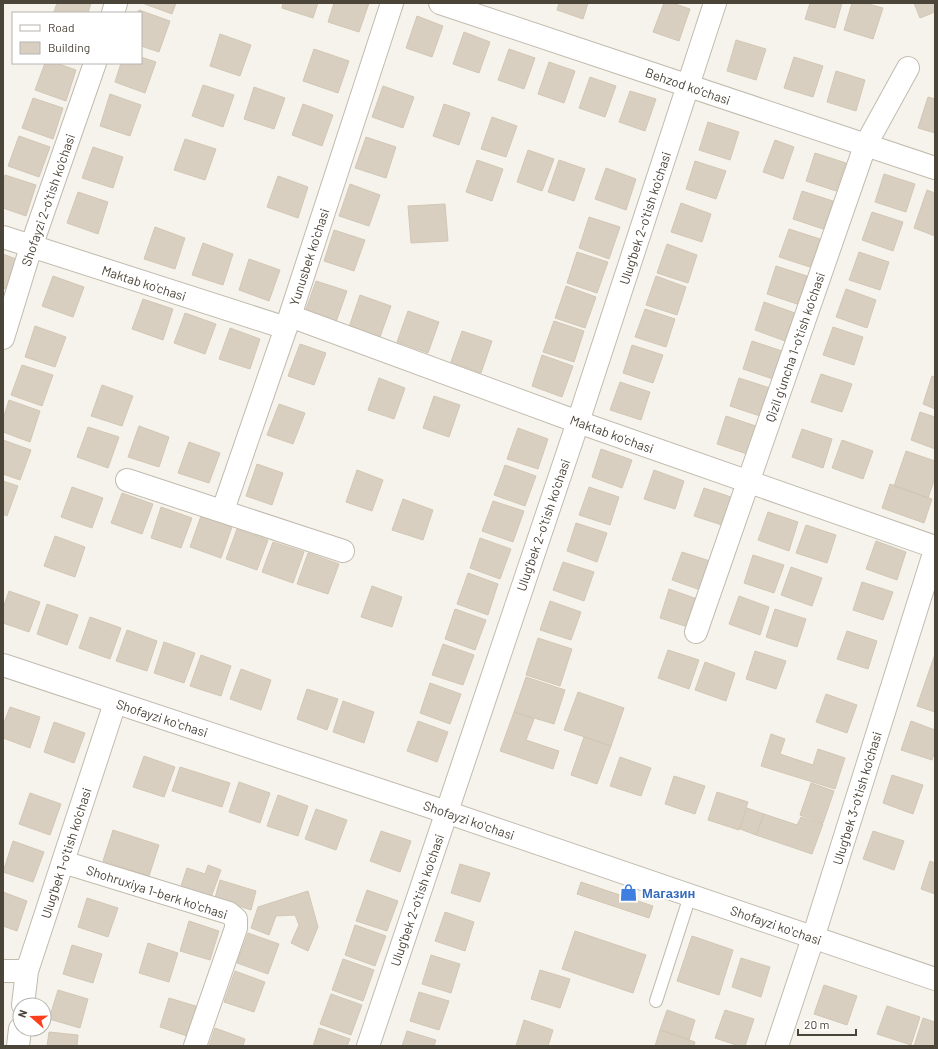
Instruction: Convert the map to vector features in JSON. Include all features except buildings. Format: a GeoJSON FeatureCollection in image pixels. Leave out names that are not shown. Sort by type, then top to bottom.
{"type":"FeatureCollection","features":[{"type":"Feature","properties":{"kind":"street","name":"Yunusbek ko'chasi"},"geometry":{"type":"LineString","coordinates":[[223,510],[288,322],[392,3]]}},
{"type":"Feature","properties":{"kind":"street","name":"Behzod ko‘chasi"},"geometry":{"type":"LineString","coordinates":[[440,3],[865,146],[935,168]]}},
{"type":"Feature","properties":{"kind":"street","name":"Ulug'bek 2-o'tish ko'chasi"},"geometry":{"type":"LineString","coordinates":[[368,1046],[578,422],[715,3]]}},
{"type":"Feature","properties":{"kind":"street","name":"Shofayzi 2-o'tish ko'chasi"},"geometry":{"type":"LineString","coordinates":[[3,338],[31,247],[95,64]]}},
{"type":"Feature","properties":{"kind":"street","name":"Qizil g'uncha 1-o'tish ko'chasi"},"geometry":{"type":"LineString","coordinates":[[696,632],[865,146],[908,68]]}},
{"type":"Feature","properties":{"kind":"street","name":"Maktab ko'chasi"},"geometry":{"type":"LineString","coordinates":[[3,237],[31,247],[288,322],[578,422],[935,549]]}},
{"type":"Feature","properties":{"kind":"street"},"geometry":{"type":"LineString","coordinates":[[127,480],[223,510],[343,551]]}},
{"type":"Feature","properties":{"kind":"street","name":"Ulug'bek 3-o'tish ko'chasi"},"geometry":{"type":"LineString","coordinates":[[777,1046],[813,938],[935,549]]}},
{"type":"Feature","properties":{"kind":"street","name":"Shofayzi koʻchasi"},"geometry":{"type":"LineString","coordinates":[[3,665],[446,812],[935,979]]}},
{"type":"Feature","properties":{"kind":"street","name":"Ulug'bek 1-o'tish ko'chasi"},"geometry":{"type":"LineString","coordinates":[[24,997],[27,971],[115,703]]}},
{"type":"Feature","properties":{"kind":"street","name":"Shohruxiya 1-berk koʻchasi"},"geometry":{"type":"LineString","coordinates":[[63,862],[229,913],[236,919],[236,928],[195,1046]]}},
{"type":"Feature","properties":{"kind":"street"},"geometry":{"type":"LineString","coordinates":[[3,971],[27,971]]}},
{"type":"Feature","properties":{"kind":"lane"},"geometry":{"type":"LineString","coordinates":[[656,1001],[690,896]]}},
{"type":"Feature","properties":{"kind":"place","name":"Магазин"},"geometry":{"type":"Point","coordinates":[629,893]}}]}
